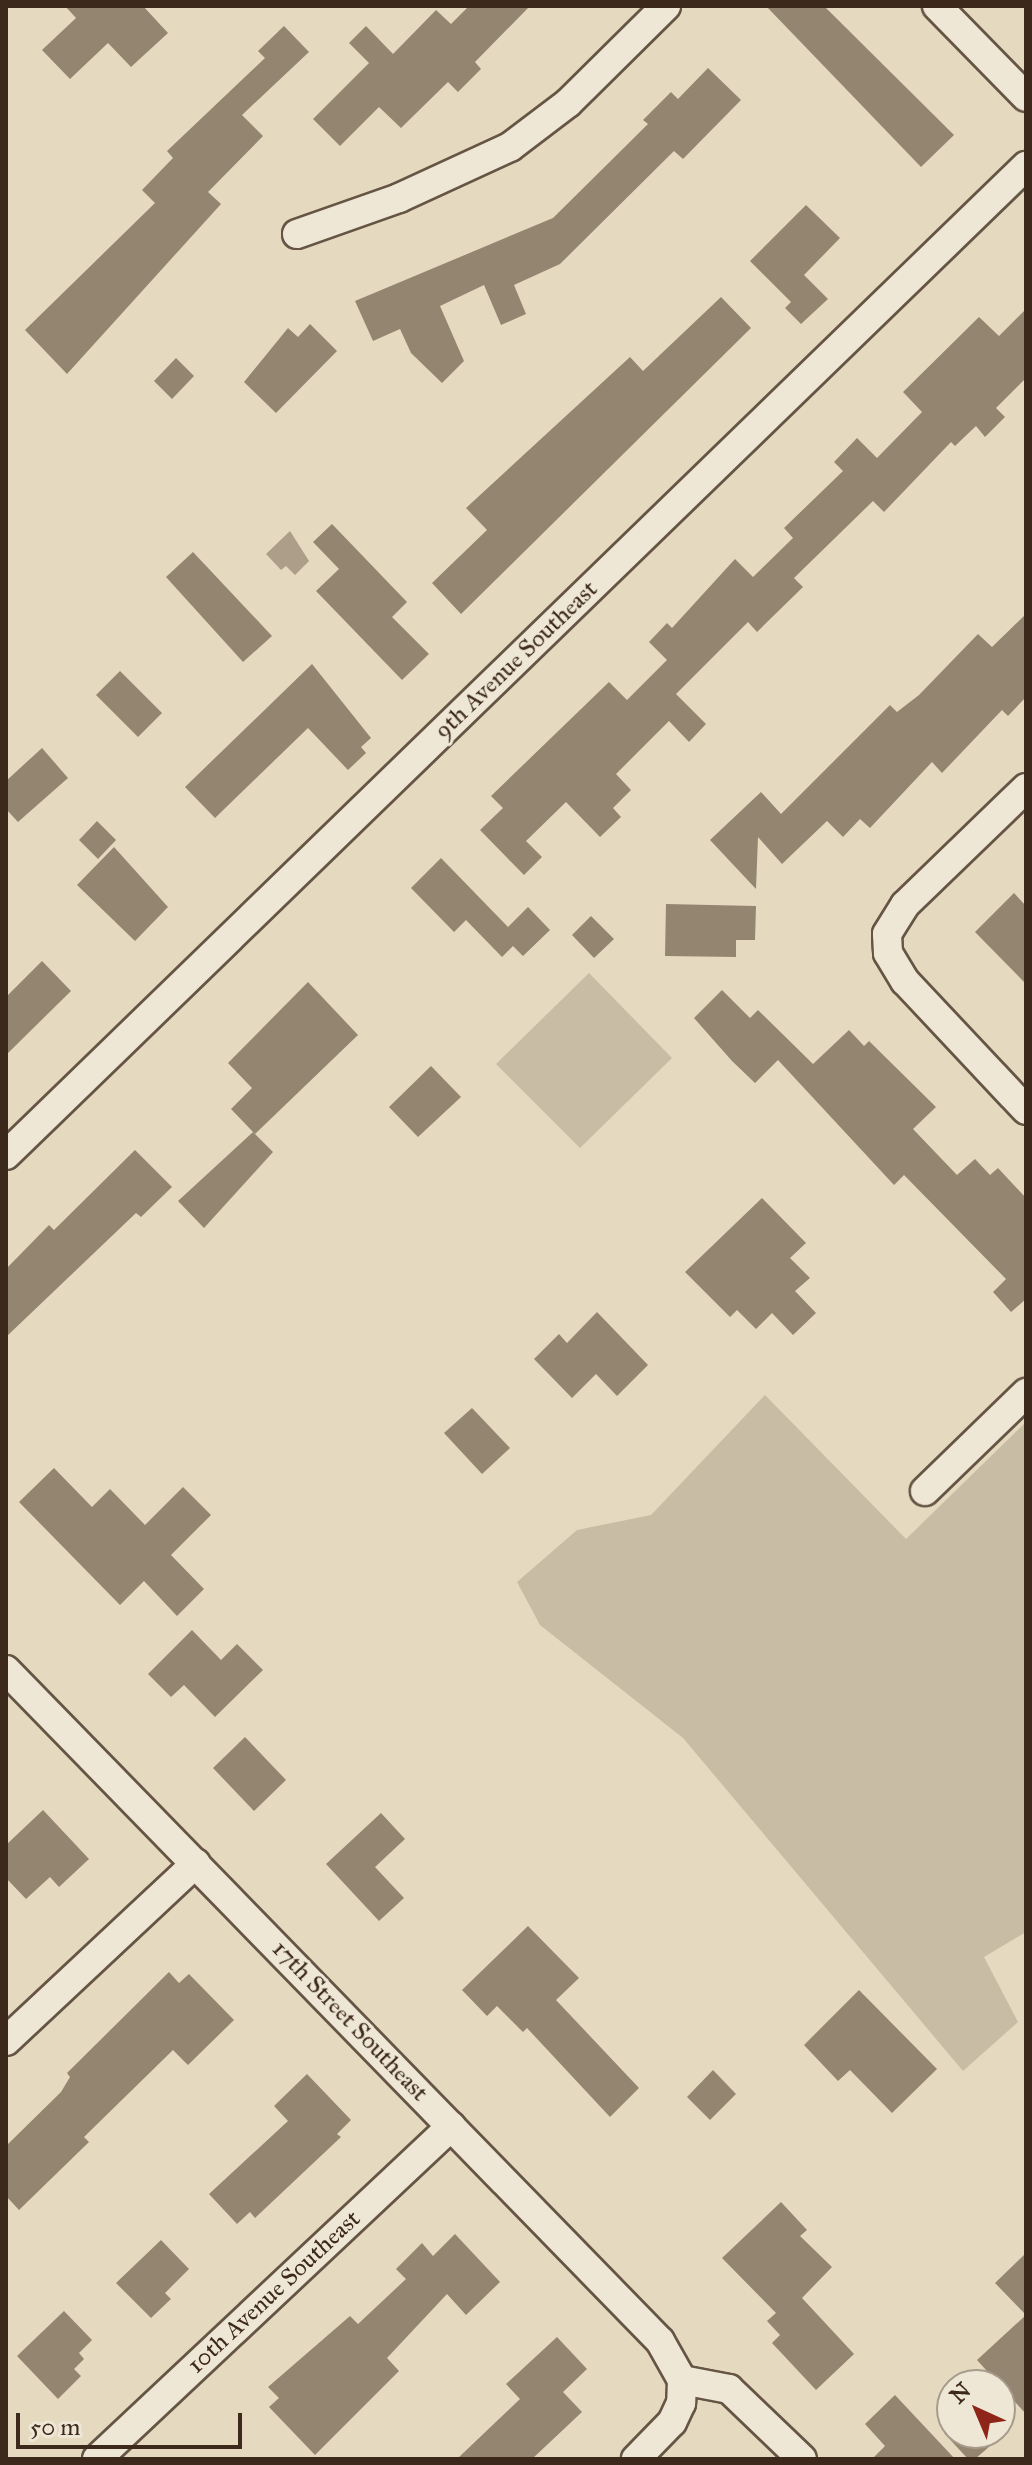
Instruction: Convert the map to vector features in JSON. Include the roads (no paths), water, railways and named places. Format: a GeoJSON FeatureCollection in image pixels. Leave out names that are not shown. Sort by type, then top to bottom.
{"type":"FeatureCollection","features":[{"type":"Feature","properties":{"kind":"street"},"geometry":{"type":"LineString","coordinates":[[297,234],[458,174],[510,147],[568,103],[666,6]]}},
{"type":"Feature","properties":{"kind":"street"},"geometry":{"type":"LineString","coordinates":[[937,6],[1026,97]]}},
{"type":"Feature","properties":{"kind":"street","name":"9th Avenue Southeast"},"geometry":{"type":"LineString","coordinates":[[6,1155],[1026,166]]}},
{"type":"Feature","properties":{"kind":"street"},"geometry":{"type":"LineString","coordinates":[[1026,788],[905,905],[887,934],[888,953],[905,981],[1026,1110]]}},
{"type":"Feature","properties":{"kind":"street"},"geometry":{"type":"LineString","coordinates":[[925,1491],[1026,1393]]}},
{"type":"Feature","properties":{"kind":"street","name":"17th Street Southeast"},"geometry":{"type":"LineString","coordinates":[[6,1670],[660,2341],[682,2380]]}},
{"type":"Feature","properties":{"kind":"street"},"geometry":{"type":"LineString","coordinates":[[6,2041],[196,1863]]}},
{"type":"Feature","properties":{"kind":"street","name":"10th Avenue Southeast"},"geometry":{"type":"LineString","coordinates":[[97,2459],[451,2126]]}},
{"type":"Feature","properties":{"kind":"street"},"geometry":{"type":"LineString","coordinates":[[645,2450],[672,2422],[682,2380],[729,2389],[802,2459]]}}]}
